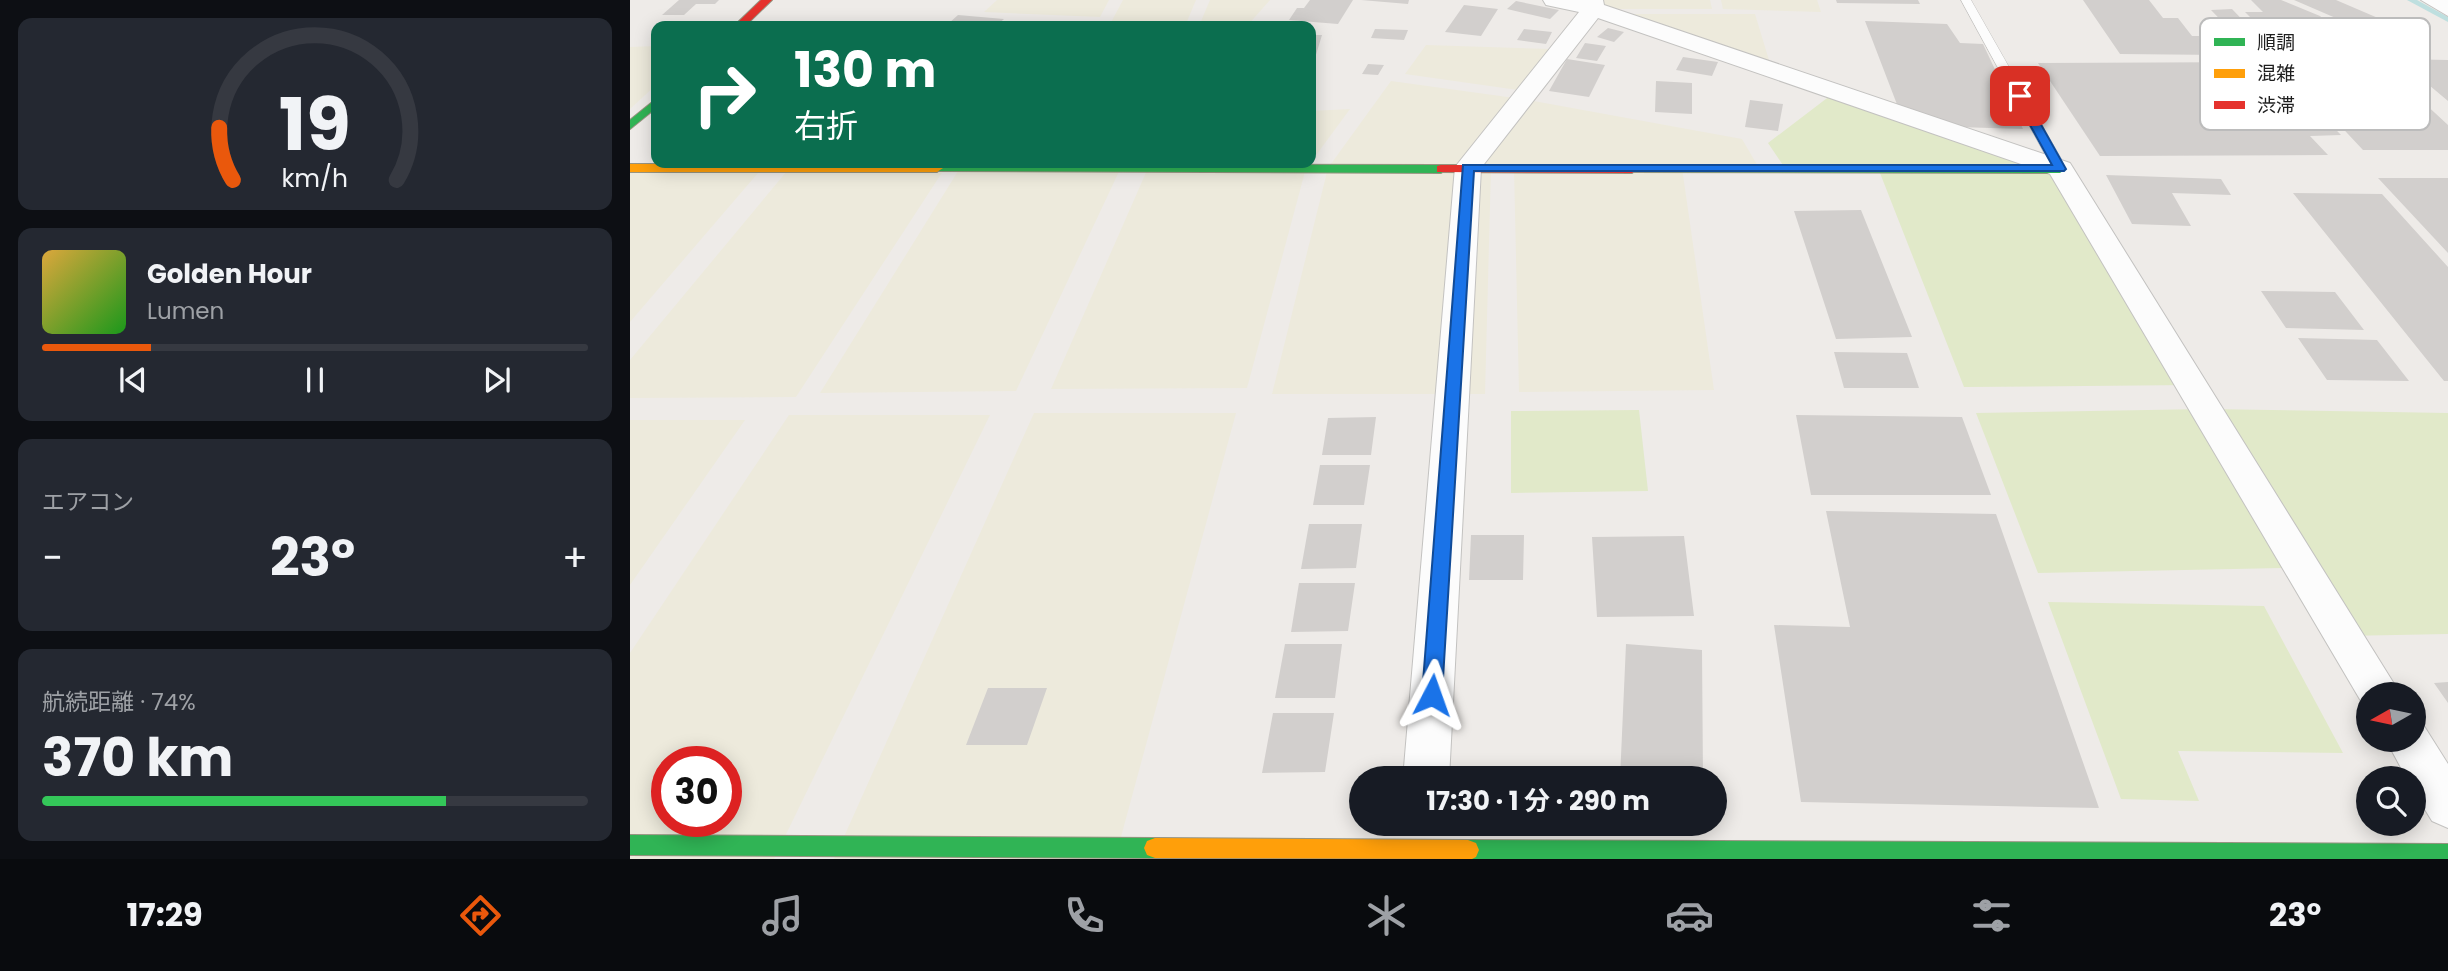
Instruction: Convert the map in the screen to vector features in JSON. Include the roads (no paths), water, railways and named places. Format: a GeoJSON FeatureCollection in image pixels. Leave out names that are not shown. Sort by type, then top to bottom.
{"type":"FeatureCollection","features":[{"type":"Feature","properties":{"kind":"street"},"geometry":{"type":"LineString","coordinates":[[744,21],[767,0]]}},
{"type":"Feature","properties":{"kind":"street"},"geometry":{"type":"LineString","coordinates":[[1554,0],[1593,5],[2060,169],[2372,682]]}},
{"type":"Feature","properties":{"kind":"street"},"geometry":{"type":"LineString","coordinates":[[2432,0],[2448,9]]}},
{"type":"Feature","properties":{"kind":"street"},"geometry":{"type":"LineString","coordinates":[[1427,766],[1468,167],[1593,5]]}},
{"type":"Feature","properties":{"kind":"street"},"geometry":{"type":"LineString","coordinates":[[630,126],[651,107]]}},
{"type":"Feature","properties":{"kind":"street"},"geometry":{"type":"LineString","coordinates":[[1316,166],[2060,169]]}},
{"type":"Feature","properties":{"kind":"street"},"geometry":{"type":"LineString","coordinates":[[630,168],[651,168]]}},
{"type":"Feature","properties":{"kind":"street"},"geometry":{"type":"LineString","coordinates":[[2415,752],[2448,806]]}},
{"type":"Feature","properties":{"kind":"street"},"geometry":{"type":"LineString","coordinates":[[630,845],[1422,844],[2448,855]]}},
{"type":"Feature","properties":{"kind":"lane"},"geometry":{"type":"LineString","coordinates":[[1966,0],[2060,169]]}},
{"type":"Feature","properties":{"kind":"waterway"},"geometry":{"type":"LineString","coordinates":[[2411,0],[2448,20]]}}]}
